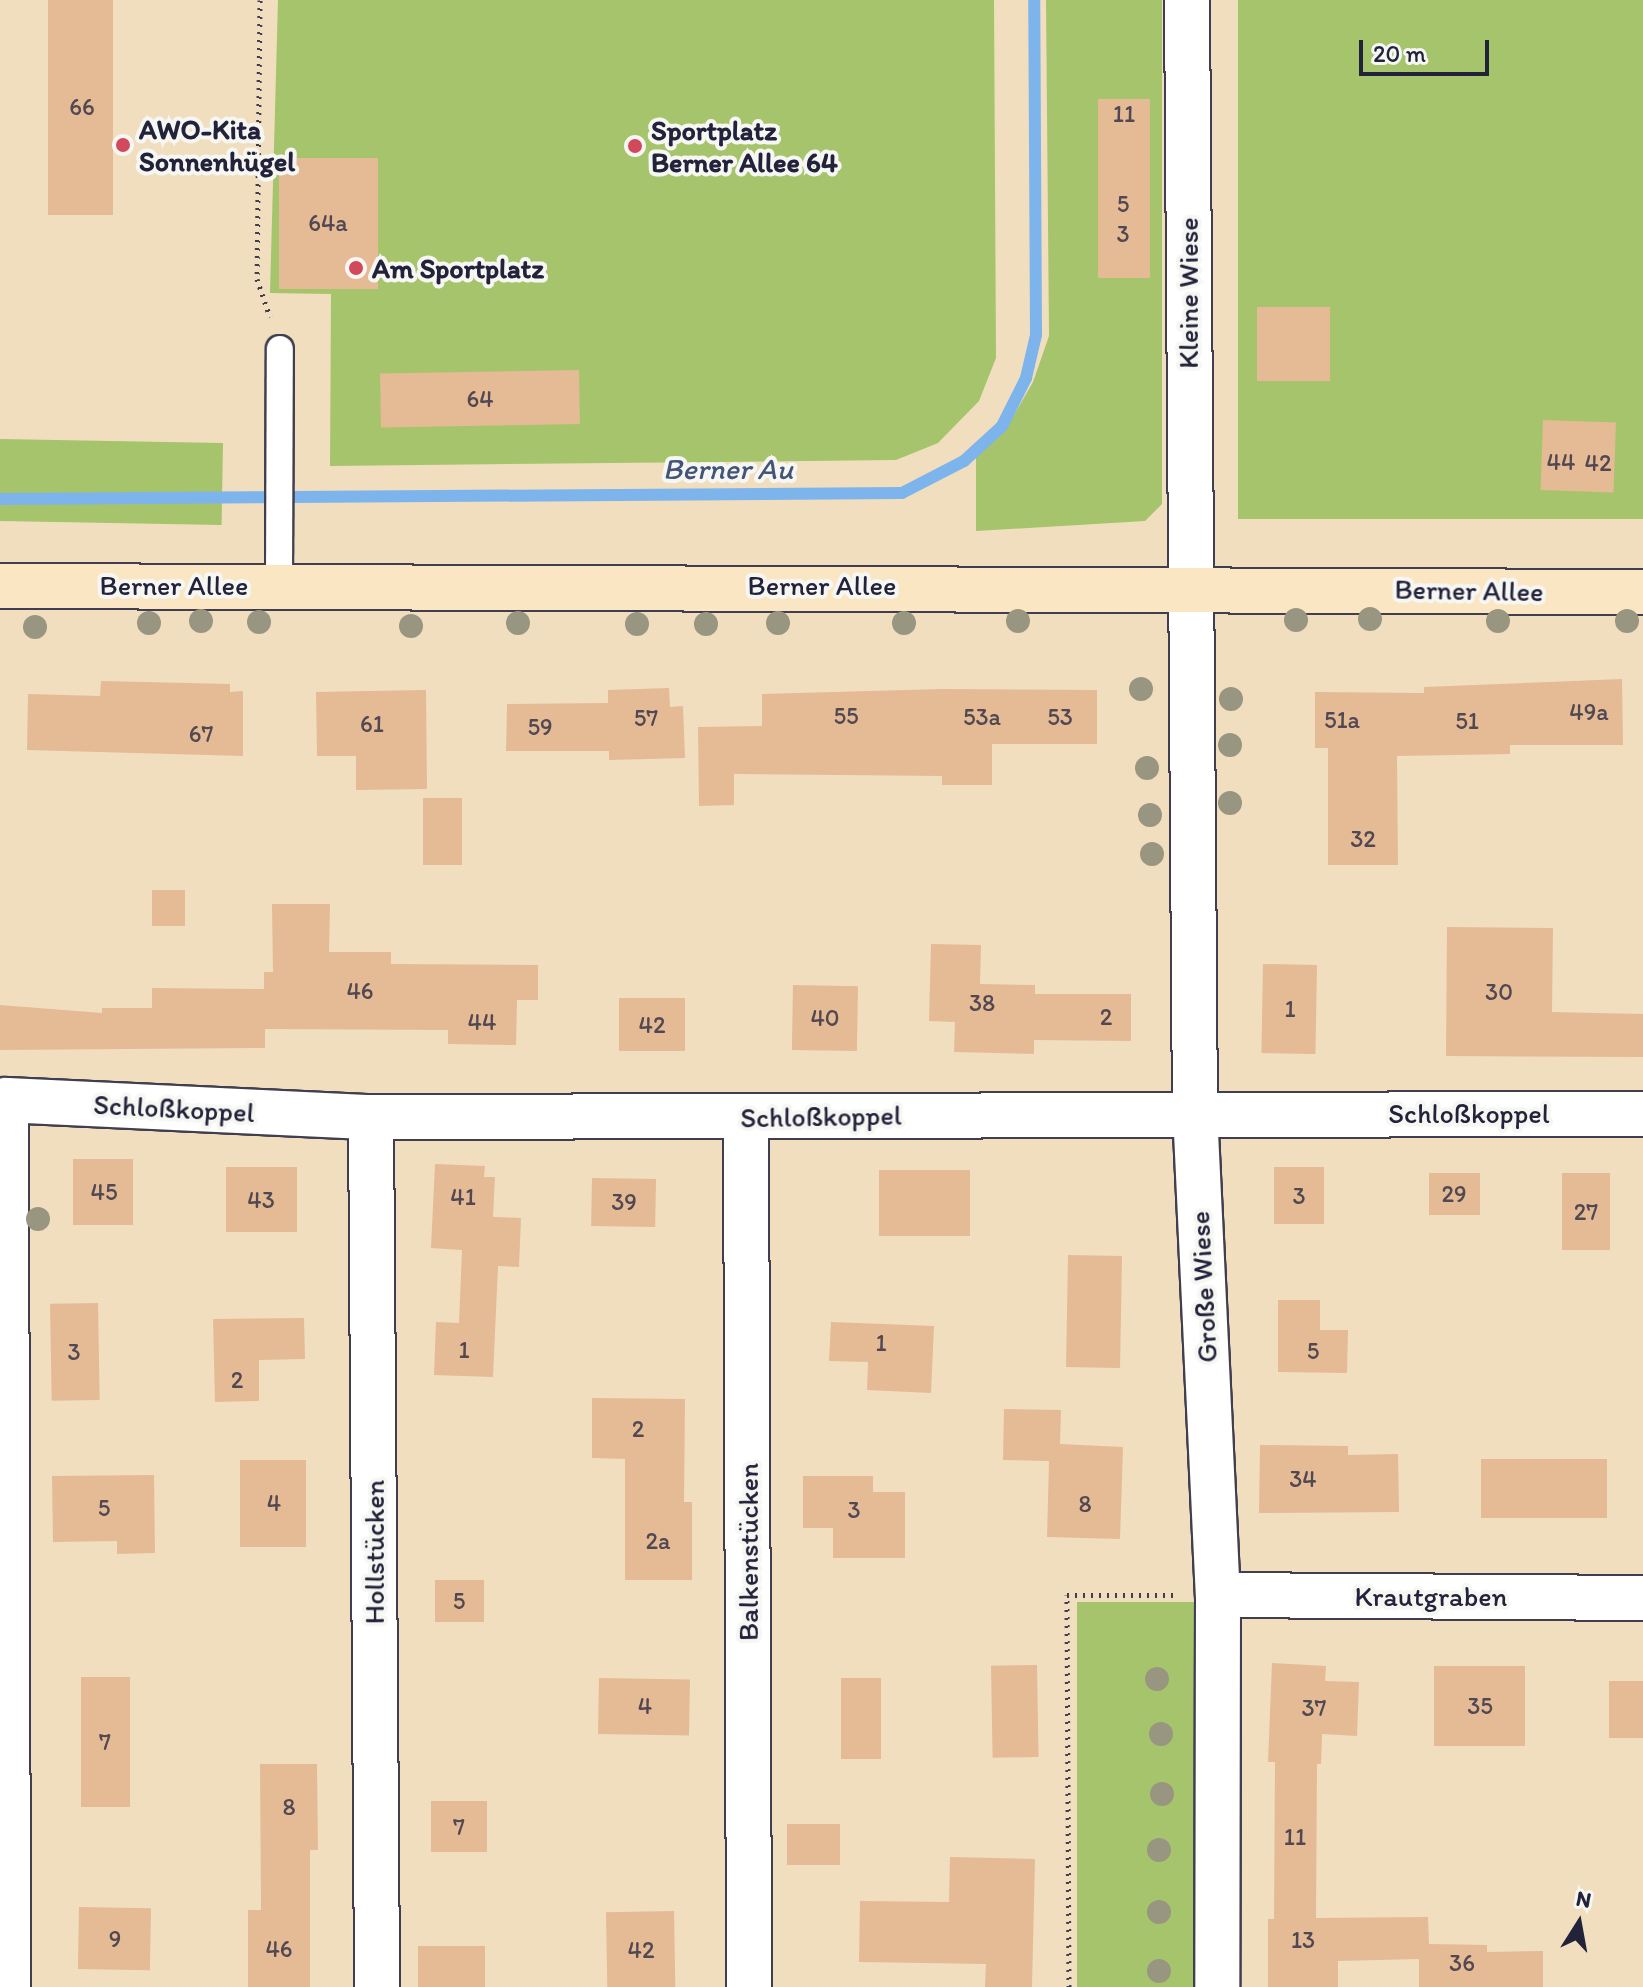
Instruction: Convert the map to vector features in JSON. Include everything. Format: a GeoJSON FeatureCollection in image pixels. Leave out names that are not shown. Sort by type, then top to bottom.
{"type":"FeatureCollection","features":[{"type":"Feature","properties":{"kind":"street","name":"Kleine Wiese"},"geometry":{"type":"LineString","coordinates":[[1187,0],[1188,586]]}},
{"type":"Feature","properties":{"kind":"street","name":"Berner Allee"},"geometry":{"type":"LineString","coordinates":[[0,586],[1188,586],[1643,592]]}},
{"type":"Feature","properties":{"kind":"street","name":"Große Wiese"},"geometry":{"type":"LineString","coordinates":[[1188,586],[1195,1111],[1218,1595],[1217,1987]]}},
{"type":"Feature","properties":{"kind":"street","name":"Schloßkoppel"},"geometry":{"type":"LineString","coordinates":[[3,1100],[371,1117],[746,1117],[1195,1111],[1643,1114]]}},
{"type":"Feature","properties":{"kind":"street"},"geometry":{"type":"LineString","coordinates":[[3,1100],[8,1987]]}},
{"type":"Feature","properties":{"kind":"street","name":"Hollstücken"},"geometry":{"type":"LineString","coordinates":[[371,1117],[377,1987]]}},
{"type":"Feature","properties":{"kind":"street","name":"Balkenstücken"},"geometry":{"type":"LineString","coordinates":[[746,1117],[749,1987]]}},
{"type":"Feature","properties":{"kind":"street","name":"Krautgraben"},"geometry":{"type":"LineString","coordinates":[[1218,1595],[1643,1598]]}},
{"type":"Feature","properties":{"kind":"lane"},"geometry":{"type":"LineString","coordinates":[[279,584],[280,349]]}},
{"type":"Feature","properties":{"kind":"path"},"geometry":{"type":"LineString","coordinates":[[260,0],[257,279],[280,349]]}},
{"type":"Feature","properties":{"kind":"path"},"geometry":{"type":"LineString","coordinates":[[1069,1987],[1067,1595],[1218,1595]]}},
{"type":"Feature","properties":{"kind":"green space","name":"Sportplatz Berner Allee 64"},"geometry":{"type":"Polygon","coordinates":[[[278,0],[994,0],[996,358],[979,401],[938,443],[896,460],[330,466],[331,294],[270,293],[278,0]]]}},
{"type":"Feature","properties":{"kind":"green space"},"geometry":{"type":"Polygon","coordinates":[[[1046,0],[1162,0],[1162,504],[1145,521],[976,531],[976,457],[1007,427],[1033,382],[1049,336],[1046,0]]]}},
{"type":"Feature","properties":{"kind":"green space"},"geometry":{"type":"Polygon","coordinates":[[[1238,0],[1643,0],[1643,519],[1238,519],[1238,0]]]}},
{"type":"Feature","properties":{"kind":"green space"},"geometry":{"type":"Polygon","coordinates":[[[0,439],[223,443],[222,525],[0,521],[0,439]]]}},
{"type":"Feature","properties":{"kind":"green space"},"geometry":{"type":"Polygon","coordinates":[[[1077,1602],[1202,1602],[1202,1987],[1077,1987],[1077,1602]]]}},
{"type":"Feature","properties":{"kind":"building"},"geometry":{"type":"Polygon","coordinates":[[[48,0],[113,0],[113,215],[48,215],[48,0]]]}},
{"type":"Feature","properties":{"kind":"building"},"geometry":{"type":"Polygon","coordinates":[[[1098,99],[1150,99],[1150,278],[1098,278],[1098,99]]]}},
{"type":"Feature","properties":{"kind":"building"},"geometry":{"type":"Polygon","coordinates":[[[279,158],[378,158],[378,289],[279,289],[279,158]]]}},
{"type":"Feature","properties":{"kind":"building"},"geometry":{"type":"Polygon","coordinates":[[[1257,307],[1330,307],[1330,381],[1257,381],[1257,307]]]}},
{"type":"Feature","properties":{"kind":"building"},"geometry":{"type":"Polygon","coordinates":[[[579,370],[580,424],[381,427],[380,373],[579,370]]]}},
{"type":"Feature","properties":{"kind":"building"},"geometry":{"type":"Polygon","coordinates":[[[1543,420],[1616,423],[1614,493],[1541,490],[1543,420]]]}},
{"type":"Feature","properties":{"kind":"building"},"geometry":{"type":"Polygon","coordinates":[[[1622,679],[1623,745],[1510,745],[1510,754],[1397,756],[1398,865],[1328,865],[1328,748],[1315,748],[1315,692],[1424,693],[1424,687],[1622,679]]]}},
{"type":"Feature","properties":{"kind":"building"},"geometry":{"type":"Polygon","coordinates":[[[101,681],[230,684],[230,692],[243,691],[243,756],[27,750],[28,694],[100,696],[101,681]]]}},
{"type":"Feature","properties":{"kind":"building"},"geometry":{"type":"Polygon","coordinates":[[[669,688],[670,707],[683,706],[685,758],[609,760],[609,751],[506,751],[507,704],[608,703],[608,690],[669,688]]]}},
{"type":"Feature","properties":{"kind":"building"},"geometry":{"type":"Polygon","coordinates":[[[942,689],[1097,690],[1097,744],[992,744],[992,785],[942,785],[942,776],[734,774],[734,805],[699,806],[698,727],[762,726],[762,694],[942,689]]]}},
{"type":"Feature","properties":{"kind":"building"},"geometry":{"type":"Polygon","coordinates":[[[426,690],[427,789],[356,790],[356,756],[317,756],[316,692],[426,690]]]}},
{"type":"Feature","properties":{"kind":"building"},"geometry":{"type":"Polygon","coordinates":[[[423,798],[462,798],[462,865],[423,865],[423,798]]]}},
{"type":"Feature","properties":{"kind":"building"},"geometry":{"type":"Polygon","coordinates":[[[152,890],[185,890],[185,926],[152,926],[152,890]]]}},
{"type":"Feature","properties":{"kind":"building"},"geometry":{"type":"Polygon","coordinates":[[[272,904],[330,904],[329,952],[391,952],[391,964],[538,965],[538,1000],[517,1000],[516,1045],[448,1044],[448,1030],[265,1029],[265,1048],[0,1050],[0,1005],[102,1013],[102,1008],[152,1008],[152,988],[264,989],[264,972],[273,972],[272,904]]]}},
{"type":"Feature","properties":{"kind":"building"},"geometry":{"type":"Polygon","coordinates":[[[1447,927],[1553,928],[1552,1012],[1643,1014],[1643,1057],[1446,1056],[1447,927]]]}},
{"type":"Feature","properties":{"kind":"building"},"geometry":{"type":"Polygon","coordinates":[[[931,944],[981,945],[980,984],[1035,985],[1035,994],[1131,994],[1131,1041],[1034,1040],[1034,1054],[954,1052],[955,1022],[929,1021],[931,944]]]}},
{"type":"Feature","properties":{"kind":"building"},"geometry":{"type":"Polygon","coordinates":[[[1263,964],[1317,965],[1315,1054],[1261,1053],[1263,964]]]}},
{"type":"Feature","properties":{"kind":"building"},"geometry":{"type":"Polygon","coordinates":[[[793,985],[858,986],[857,1051],[792,1050],[793,985]]]}},
{"type":"Feature","properties":{"kind":"building"},"geometry":{"type":"Polygon","coordinates":[[[619,998],[685,998],[685,1051],[619,1051],[619,998]]]}},
{"type":"Feature","properties":{"kind":"building"},"geometry":{"type":"Polygon","coordinates":[[[73,1159],[133,1159],[133,1225],[73,1225],[73,1159]]]}},
{"type":"Feature","properties":{"kind":"building"},"geometry":{"type":"Polygon","coordinates":[[[435,1164],[485,1166],[484,1177],[495,1177],[493,1217],[521,1218],[519,1267],[498,1266],[493,1377],[434,1375],[436,1322],[459,1323],[462,1250],[431,1248],[435,1164]]]}},
{"type":"Feature","properties":{"kind":"building"},"geometry":{"type":"Polygon","coordinates":[[[226,1167],[297,1167],[297,1232],[226,1232],[226,1167]]]}},
{"type":"Feature","properties":{"kind":"building"},"geometry":{"type":"Polygon","coordinates":[[[1274,1167],[1324,1167],[1324,1224],[1274,1224],[1274,1167]]]}},
{"type":"Feature","properties":{"kind":"building"},"geometry":{"type":"Polygon","coordinates":[[[879,1170],[970,1170],[970,1236],[879,1236],[879,1170]]]}},
{"type":"Feature","properties":{"kind":"building"},"geometry":{"type":"Polygon","coordinates":[[[1429,1173],[1480,1173],[1480,1215],[1429,1215],[1429,1173]]]}},
{"type":"Feature","properties":{"kind":"building"},"geometry":{"type":"Polygon","coordinates":[[[1562,1173],[1610,1173],[1610,1250],[1562,1250],[1562,1173]]]}},
{"type":"Feature","properties":{"kind":"building"},"geometry":{"type":"Polygon","coordinates":[[[592,1178],[656,1179],[655,1227],[591,1226],[592,1178]]]}},
{"type":"Feature","properties":{"kind":"building"},"geometry":{"type":"Polygon","coordinates":[[[1068,1255],[1122,1256],[1120,1368],[1066,1367],[1068,1255]]]}},
{"type":"Feature","properties":{"kind":"building"},"geometry":{"type":"Polygon","coordinates":[[[1278,1300],[1320,1300],[1320,1330],[1348,1330],[1347,1373],[1278,1372],[1278,1300]]]}},
{"type":"Feature","properties":{"kind":"building"},"geometry":{"type":"Polygon","coordinates":[[[98,1303],[100,1400],[52,1401],[50,1304],[98,1303]]]}},
{"type":"Feature","properties":{"kind":"building"},"geometry":{"type":"Polygon","coordinates":[[[304,1318],[305,1359],[259,1360],[259,1401],[215,1402],[213,1319],[304,1318]]]}},
{"type":"Feature","properties":{"kind":"building"},"geometry":{"type":"Polygon","coordinates":[[[831,1322],[934,1326],[931,1393],[867,1390],[868,1362],[829,1361],[831,1322]]]}},
{"type":"Feature","properties":{"kind":"building"},"geometry":{"type":"Polygon","coordinates":[[[592,1398],[685,1399],[684,1502],[692,1502],[692,1580],[625,1580],[625,1459],[592,1458],[592,1398]]]}},
{"type":"Feature","properties":{"kind":"building"},"geometry":{"type":"Polygon","coordinates":[[[1004,1409],[1061,1410],[1060,1444],[1123,1447],[1120,1539],[1047,1537],[1049,1461],[1003,1460],[1004,1409]]]}},
{"type":"Feature","properties":{"kind":"building"},"geometry":{"type":"Polygon","coordinates":[[[1260,1445],[1348,1446],[1348,1455],[1398,1454],[1399,1512],[1259,1513],[1260,1445]]]}},
{"type":"Feature","properties":{"kind":"building"},"geometry":{"type":"Polygon","coordinates":[[[1481,1459],[1607,1459],[1607,1518],[1481,1518],[1481,1459]]]}},
{"type":"Feature","properties":{"kind":"building"},"geometry":{"type":"Polygon","coordinates":[[[240,1460],[306,1460],[306,1547],[240,1547],[240,1460]]]}},
{"type":"Feature","properties":{"kind":"building"},"geometry":{"type":"Polygon","coordinates":[[[154,1475],[155,1553],[117,1554],[117,1541],[53,1542],[52,1476],[154,1475]]]}},
{"type":"Feature","properties":{"kind":"building"},"geometry":{"type":"Polygon","coordinates":[[[803,1476],[873,1476],[873,1492],[905,1492],[905,1558],[833,1558],[833,1528],[803,1528],[803,1476]]]}},
{"type":"Feature","properties":{"kind":"building"},"geometry":{"type":"Polygon","coordinates":[[[435,1580],[484,1580],[484,1622],[435,1622],[435,1580]]]}},
{"type":"Feature","properties":{"kind":"building"},"geometry":{"type":"Polygon","coordinates":[[[1272,1663],[1326,1666],[1325,1681],[1359,1682],[1357,1736],[1322,1734],[1321,1764],[1317,1764],[1316,1918],[1428,1917],[1429,1944],[1487,1945],[1487,1952],[1543,1951],[1543,1987],[1419,1987],[1419,1959],[1338,1961],[1338,1987],[1268,1987],[1268,1919],[1274,1919],[1275,1762],[1268,1762],[1272,1663]]]}},
{"type":"Feature","properties":{"kind":"building"},"geometry":{"type":"Polygon","coordinates":[[[1037,1665],[1039,1757],[993,1758],[991,1666],[1037,1665]]]}},
{"type":"Feature","properties":{"kind":"building"},"geometry":{"type":"Polygon","coordinates":[[[1434,1666],[1525,1666],[1525,1746],[1434,1746],[1434,1666]]]}},
{"type":"Feature","properties":{"kind":"building"},"geometry":{"type":"Polygon","coordinates":[[[81,1677],[130,1677],[130,1807],[81,1807],[81,1677]]]}},
{"type":"Feature","properties":{"kind":"building"},"geometry":{"type":"Polygon","coordinates":[[[599,1678],[690,1680],[689,1736],[598,1734],[599,1678]]]}},
{"type":"Feature","properties":{"kind":"building"},"geometry":{"type":"Polygon","coordinates":[[[841,1678],[881,1678],[881,1759],[841,1759],[841,1678]]]}},
{"type":"Feature","properties":{"kind":"building"},"geometry":{"type":"Polygon","coordinates":[[[1609,1681],[1643,1681],[1643,1738],[1609,1738],[1609,1681]]]}},
{"type":"Feature","properties":{"kind":"building"},"geometry":{"type":"Polygon","coordinates":[[[260,1764],[317,1764],[318,1850],[310,1850],[310,1987],[248,1987],[248,1910],[261,1910],[260,1764]]]}},
{"type":"Feature","properties":{"kind":"building"},"geometry":{"type":"Polygon","coordinates":[[[431,1801],[487,1801],[487,1852],[431,1852],[431,1801]]]}},
{"type":"Feature","properties":{"kind":"building"},"geometry":{"type":"Polygon","coordinates":[[[787,1824],[840,1824],[840,1865],[787,1865],[787,1824]]]}},
{"type":"Feature","properties":{"kind":"building"},"geometry":{"type":"Polygon","coordinates":[[[950,1857],[1035,1859],[1032,1987],[985,1987],[986,1964],[859,1962],[860,1901],[949,1902],[950,1857]]]}},
{"type":"Feature","properties":{"kind":"building"},"geometry":{"type":"Polygon","coordinates":[[[79,1907],[151,1908],[150,1970],[78,1969],[79,1907]]]}},
{"type":"Feature","properties":{"kind":"building"},"geometry":{"type":"Polygon","coordinates":[[[674,1911],[675,1987],[607,1987],[606,1912],[674,1911]]]}},
{"type":"Feature","properties":{"kind":"building"},"geometry":{"type":"Polygon","coordinates":[[[418,1946],[485,1946],[485,1987],[418,1987],[418,1946]]]}},
{"type":"Feature","properties":{"kind":"waterway","name":"Berner Au"},"geometry":{"type":"LineString","coordinates":[[0,499],[902,493],[964,461],[1002,426],[1026,378],[1036,335],[1034,0]]}},
{"type":"Feature","properties":{"kind":"place","name":"AWO-Kita Sonnenhügel"},"geometry":{"type":"Point","coordinates":[123,145]}},
{"type":"Feature","properties":{"kind":"place","name":"Sportplatz Berner Allee 64"},"geometry":{"type":"Point","coordinates":[635,146]}},
{"type":"Feature","properties":{"kind":"place","name":"Am Sportplatz"},"geometry":{"type":"Point","coordinates":[356,268]}}]}
